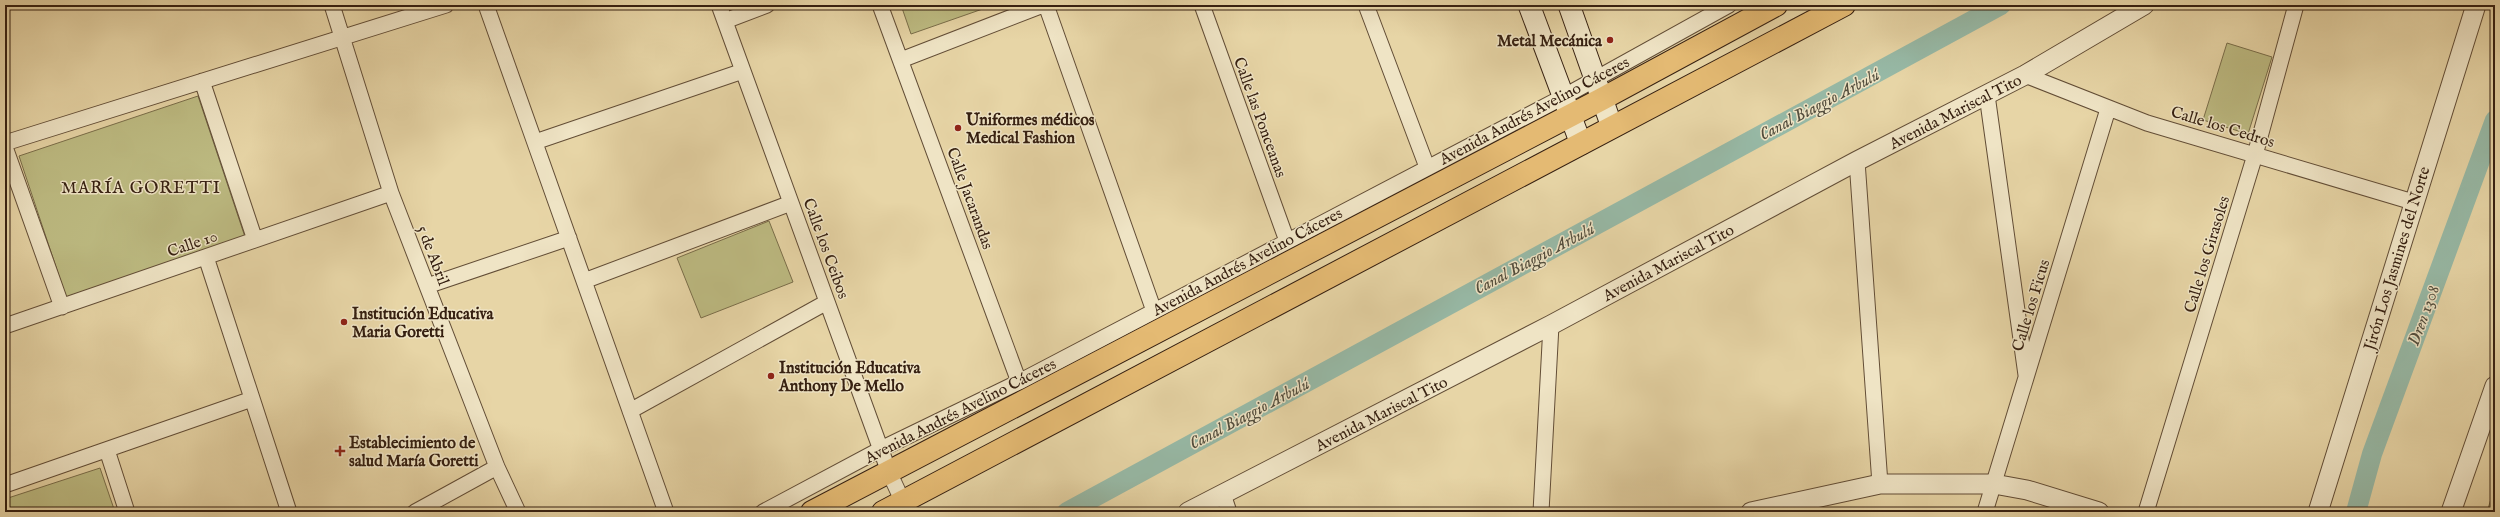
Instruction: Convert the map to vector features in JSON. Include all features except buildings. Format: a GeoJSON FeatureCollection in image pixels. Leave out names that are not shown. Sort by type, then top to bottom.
{"type":"FeatureCollection","features":[{"type":"Feature","properties":{"kind":"highway","name":"Avenida Andrés Avelino Cáceres"},"geometry":{"type":"LineString","coordinates":[[812,512],[1567,107],[1602,99],[1776,5]]}},
{"type":"Feature","properties":{"kind":"highway"},"geometry":{"type":"LineString","coordinates":[[883,512],[1844,5]]}},
{"type":"Feature","properties":{"kind":"main road"},"geometry":{"type":"LineString","coordinates":[[1529,5],[1581,144]]}},
{"type":"Feature","properties":{"kind":"main road"},"geometry":{"type":"LineString","coordinates":[[1569,5],[1612,127]]}},
{"type":"Feature","properties":{"kind":"street","name":"5 de Abril"},"geometry":{"type":"LineString","coordinates":[[332,5],[391,193],[498,467],[518,512]]}},
{"type":"Feature","properties":{"kind":"street"},"geometry":{"type":"LineString","coordinates":[[5,142],[446,5]]}},
{"type":"Feature","properties":{"kind":"street"},"geometry":{"type":"LineString","coordinates":[[486,5],[666,512]]}},
{"type":"Feature","properties":{"kind":"street","name":"Calle los Ceibos"},"geometry":{"type":"LineString","coordinates":[[719,5],[889,472],[903,502]]}},
{"type":"Feature","properties":{"kind":"street"},"geometry":{"type":"LineString","coordinates":[[725,20],[767,5]]}},
{"type":"Feature","properties":{"kind":"street","name":"Calle Jacarandas"},"geometry":{"type":"LineString","coordinates":[[880,5],[1019,382]]}},
{"type":"Feature","properties":{"kind":"street"},"geometry":{"type":"LineString","coordinates":[[901,60],[1043,5]]}},
{"type":"Feature","properties":{"kind":"street"},"geometry":{"type":"LineString","coordinates":[[1046,5],[1154,311]]}},
{"type":"Feature","properties":{"kind":"street","name":"Calle las Ponceanas"},"geometry":{"type":"LineString","coordinates":[[1202,5],[1287,241]]}},
{"type":"Feature","properties":{"kind":"street"},"geometry":{"type":"LineString","coordinates":[[1366,5],[1426,167]]}},
{"type":"Feature","properties":{"kind":"street","name":"Avenida Andrés Avelino Cáceres"},"geometry":{"type":"LineString","coordinates":[[762,512],[881,449],[1019,382],[1426,167],[1567,107],[1596,79],[1729,5]]}},
{"type":"Feature","properties":{"kind":"street","name":"Avenida Mariscal Tito"},"geometry":{"type":"LineString","coordinates":[[1188,512],[1551,325],[1858,161],[2025,75],[2144,5]]}},
{"type":"Feature","properties":{"kind":"street","name":"Calle los Girasoles"},"geometry":{"type":"LineString","coordinates":[[2146,512],[2255,155],[2296,5]]}},
{"type":"Feature","properties":{"kind":"street","name":"Jirón Los Jasmines del Norte"},"geometry":{"type":"LineString","coordinates":[[2318,512],[2476,5]]}},
{"type":"Feature","properties":{"kind":"street"},"geometry":{"type":"LineString","coordinates":[[535,142],[743,71]]}},
{"type":"Feature","properties":{"kind":"street","name":"Calle los Cedros"},"geometry":{"type":"LineString","coordinates":[[2025,75],[2108,109],[2255,155],[2414,202]]}},
{"type":"Feature","properties":{"kind":"street"},"geometry":{"type":"LineString","coordinates":[[202,81],[255,240]]}},
{"type":"Feature","properties":{"kind":"street"},"geometry":{"type":"LineString","coordinates":[[1987,95],[2026,379]]}},
{"type":"Feature","properties":{"kind":"street","name":"Calle los Ficus"},"geometry":{"type":"LineString","coordinates":[[1985,512],[2108,109]]}},
{"type":"Feature","properties":{"kind":"street"},"geometry":{"type":"LineString","coordinates":[[5,147],[62,307]]}},
{"type":"Feature","properties":{"kind":"street"},"geometry":{"type":"LineString","coordinates":[[1858,161],[1880,484]]}},
{"type":"Feature","properties":{"kind":"street","name":"Calle 10"},"geometry":{"type":"LineString","coordinates":[[5,326],[391,193]]}},
{"type":"Feature","properties":{"kind":"street"},"geometry":{"type":"LineString","coordinates":[[584,281],[791,203]]}},
{"type":"Feature","properties":{"kind":"street"},"geometry":{"type":"LineString","coordinates":[[427,286],[569,238]]}},
{"type":"Feature","properties":{"kind":"street"},"geometry":{"type":"LineString","coordinates":[[206,257],[289,512]]}},
{"type":"Feature","properties":{"kind":"street"},"geometry":{"type":"LineString","coordinates":[[630,411],[828,302]]}},
{"type":"Feature","properties":{"kind":"street"},"geometry":{"type":"LineString","coordinates":[[1541,512],[1551,325]]}},
{"type":"Feature","properties":{"kind":"street"},"geometry":{"type":"LineString","coordinates":[[2451,512],[2495,386]]}},
{"type":"Feature","properties":{"kind":"street"},"geometry":{"type":"LineString","coordinates":[[5,485],[252,399]]}},
{"type":"Feature","properties":{"kind":"street"},"geometry":{"type":"LineString","coordinates":[[107,450],[127,512]]}},
{"type":"Feature","properties":{"kind":"street"},"geometry":{"type":"LineString","coordinates":[[415,512],[498,467]]}},
{"type":"Feature","properties":{"kind":"street"},"geometry":{"type":"LineString","coordinates":[[1751,512],[1880,484],[1994,484],[2027,490],[2099,512]]}},
{"type":"Feature","properties":{"kind":"street"},"geometry":{"type":"LineString","coordinates":[[1223,494],[1229,512]]}},
{"type":"Feature","properties":{"kind":"shaded area"},"geometry":{"type":"Polygon","coordinates":[[[901,5],[994,5],[911,34],[901,5]]]}},
{"type":"Feature","properties":{"kind":"shaded area"},"geometry":{"type":"Polygon","coordinates":[[[2227,43],[2272,57],[2248,134],[2203,120],[2227,43]]]}},
{"type":"Feature","properties":{"kind":"shaded area"},"geometry":{"type":"Polygon","coordinates":[[[198,96],[245,237],[66,297],[19,156],[198,96]]]}},
{"type":"Feature","properties":{"kind":"shaded area"},"geometry":{"type":"Polygon","coordinates":[[[769,221],[793,282],[701,318],[677,258],[769,221]]]}},
{"type":"Feature","properties":{"kind":"shaded area"},"geometry":{"type":"Polygon","coordinates":[[[100,468],[115,512],[5,512],[5,499],[100,468]]]}},
{"type":"Feature","properties":{"kind":"shaded area"},"geometry":{"type":"Polygon","coordinates":[[[2495,486],[2495,512],[2487,512],[2495,486]]]}},
{"type":"Feature","properties":{"kind":"waterway","name":"Canal Biaggio Arbulú"},"geometry":{"type":"LineString","coordinates":[[1067,512],[2001,5]]}},
{"type":"Feature","properties":{"kind":"waterway","name":"Dren 1308"},"geometry":{"type":"LineString","coordinates":[[2356,512],[2372,454],[2495,120]]}},
{"type":"Feature","properties":{"kind":"place","name":"Metal Mecánica"},"geometry":{"type":"Point","coordinates":[1610,40]}},
{"type":"Feature","properties":{"kind":"place","name":"Uniformes médicos Medical Fashion"},"geometry":{"type":"Point","coordinates":[958,128]}},
{"type":"Feature","properties":{"kind":"place","name":"Institución Educativa Maria Goretti"},"geometry":{"type":"Point","coordinates":[344,322]}},
{"type":"Feature","properties":{"kind":"place","name":"Institución Educativa Anthony De Mello"},"geometry":{"type":"Point","coordinates":[771,376]}},
{"type":"Feature","properties":{"kind":"place","name":"Establecimiento de salud María Goretti"},"geometry":{"type":"Point","coordinates":[340,451]}},
{"type":"Feature","properties":{"kind":"district","name":"MARÍA GORETTI"},"geometry":{"type":"Point","coordinates":[141,187]}}]}
